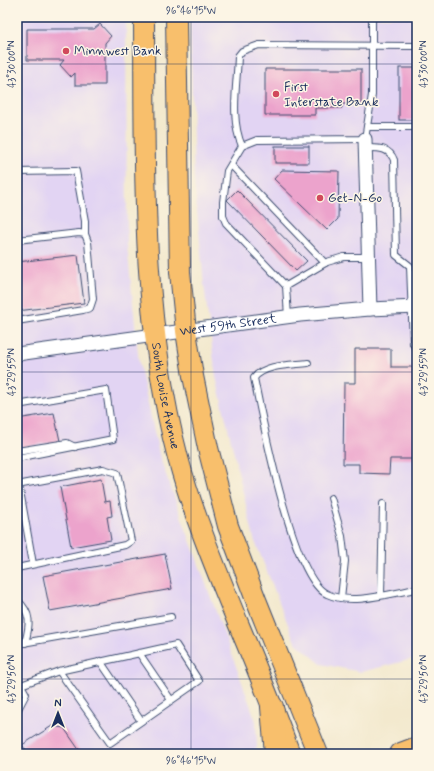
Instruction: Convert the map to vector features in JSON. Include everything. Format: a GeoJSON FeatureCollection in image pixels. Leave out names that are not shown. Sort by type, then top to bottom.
{"type":"FeatureCollection","features":[{"type":"Feature","properties":{"kind":"highway"},"geometry":{"type":"LineString","coordinates":[[272,707],[276,735],[276,754]]}},
{"type":"Feature","properties":{"kind":"highway"},"geometry":{"type":"LineString","coordinates":[[401,754],[417,748]]}},
{"type":"Feature","properties":{"kind":"main road","name":"South Louise Avenue"},"geometry":{"type":"LineString","coordinates":[[144,17],[146,230],[155,335],[171,428],[190,498],[207,546],[290,754]]}},
{"type":"Feature","properties":{"kind":"main road"},"geometry":{"type":"LineString","coordinates":[[176,17],[180,272],[186,331],[208,448],[228,526],[318,754]]}},
{"type":"Feature","properties":{"kind":"street"},"geometry":{"type":"LineString","coordinates":[[366,138],[370,308]]}},
{"type":"Feature","properties":{"kind":"street","name":"West 59th Street"},"geometry":{"type":"LineString","coordinates":[[17,354],[288,317],[370,308],[414,307]]}},
{"type":"Feature","properties":{"kind":"lane"},"geometry":{"type":"LineString","coordinates":[[366,138],[372,95],[372,17]]}},
{"type":"Feature","properties":{"kind":"lane"},"geometry":{"type":"LineString","coordinates":[[242,146],[237,135],[236,122],[238,56],[242,51],[259,45],[372,47],[417,46]]}},
{"type":"Feature","properties":{"kind":"lane"},"geometry":{"type":"LineString","coordinates":[[288,317],[286,286],[226,222],[223,216],[223,202],[227,171],[242,146],[258,140],[366,138],[417,126]]}},
{"type":"Feature","properties":{"kind":"lane"},"geometry":{"type":"LineString","coordinates":[[366,138],[390,152],[394,160],[396,256],[410,266],[414,307],[413,344],[416,349]]}},
{"type":"Feature","properties":{"kind":"lane"},"geometry":{"type":"LineString","coordinates":[[231,165],[325,263]]}},
{"type":"Feature","properties":{"kind":"lane"},"geometry":{"type":"LineString","coordinates":[[17,172],[76,171],[85,220],[85,234],[88,242],[93,300],[90,308],[17,321]]}},
{"type":"Feature","properties":{"kind":"lane"},"geometry":{"type":"LineString","coordinates":[[17,240],[79,233],[85,234]]}},
{"type":"Feature","properties":{"kind":"lane"},"geometry":{"type":"LineString","coordinates":[[286,286],[325,263],[344,258],[368,257]]}},
{"type":"Feature","properties":{"kind":"lane"},"geometry":{"type":"LineString","coordinates":[[308,363],[271,368],[258,372],[254,378],[273,472],[295,542],[306,568],[318,587],[326,594],[349,600],[417,589]]}},
{"type":"Feature","properties":{"kind":"lane"},"geometry":{"type":"LineString","coordinates":[[17,405],[106,390],[113,439],[17,458]]}},
{"type":"Feature","properties":{"kind":"lane"},"geometry":{"type":"LineString","coordinates":[[17,451],[67,443],[75,446]]}},
{"type":"Feature","properties":{"kind":"lane"},"geometry":{"type":"LineString","coordinates":[[17,568],[126,545],[131,541],[117,473],[103,469],[18,485],[33,564]]}},
{"type":"Feature","properties":{"kind":"lane"},"geometry":{"type":"LineString","coordinates":[[331,498],[342,536],[345,561],[342,598]]}},
{"type":"Feature","properties":{"kind":"lane"},"geometry":{"type":"LineString","coordinates":[[381,595],[383,504]]}},
{"type":"Feature","properties":{"kind":"lane"},"geometry":{"type":"LineString","coordinates":[[17,600],[24,606],[30,624],[25,643]]}},
{"type":"Feature","properties":{"kind":"lane"},"geometry":{"type":"LineString","coordinates":[[17,644],[171,617]]}},
{"type":"Feature","properties":{"kind":"lane"},"geometry":{"type":"LineString","coordinates":[[17,711],[26,694],[19,684],[59,671],[176,645],[198,681],[110,743],[59,671]]}},
{"type":"Feature","properties":{"kind":"lane"},"geometry":{"type":"LineString","coordinates":[[140,653],[171,700]]}},
{"type":"Feature","properties":{"kind":"lane"},"geometry":{"type":"LineString","coordinates":[[100,662],[141,721]]}},
{"type":"Feature","properties":{"kind":"shaded area"},"geometry":{"type":"Polygon","coordinates":[[[17,17],[126,17],[127,245],[139,363],[160,458],[256,721],[257,747],[254,754],[17,754],[17,17]]]}},
{"type":"Feature","properties":{"kind":"shaded area"},"geometry":{"type":"Polygon","coordinates":[[[190,17],[417,17],[417,658],[361,672],[321,664],[295,642],[254,539],[216,377],[204,285],[194,178],[190,17]]]}},
{"type":"Feature","properties":{"kind":"building","name":"Minnwest Bank"},"geometry":{"type":"Polygon","coordinates":[[[100,24],[111,36],[105,43],[105,85],[75,85],[75,73],[71,77],[60,65],[64,60],[27,60],[27,29],[94,29],[100,24]]]}},
{"type":"Feature","properties":{"kind":"building"},"geometry":{"type":"Polygon","coordinates":[[[399,68],[417,68],[417,120],[399,120],[399,68]]]}},
{"type":"Feature","properties":{"kind":"building"},"geometry":{"type":"Polygon","coordinates":[[[265,69],[361,69],[361,104],[342,104],[342,108],[315,108],[315,115],[265,115],[265,69]]]}},
{"type":"Feature","properties":{"kind":"building"},"geometry":{"type":"Polygon","coordinates":[[[275,146],[309,146],[309,163],[275,163],[275,146]]]}},
{"type":"Feature","properties":{"kind":"building"},"geometry":{"type":"Polygon","coordinates":[[[282,170],[339,171],[338,219],[327,230],[274,179],[282,170]]]}},
{"type":"Feature","properties":{"kind":"building"},"geometry":{"type":"Polygon","coordinates":[[[237,190],[307,261],[296,271],[227,200],[237,190]]]}},
{"type":"Feature","properties":{"kind":"building"},"geometry":{"type":"Polygon","coordinates":[[[78,255],[84,303],[17,311],[17,262],[78,255]]]}},
{"type":"Feature","properties":{"kind":"building"},"geometry":{"type":"Polygon","coordinates":[[[355,349],[391,349],[391,367],[417,367],[417,459],[390,459],[389,474],[359,473],[359,464],[343,464],[344,383],[355,383],[355,349]]]}},
{"type":"Feature","properties":{"kind":"building"},"geometry":{"type":"Polygon","coordinates":[[[54,413],[60,441],[17,448],[17,419],[54,413]]]}},
{"type":"Feature","properties":{"kind":"building"},"geometry":{"type":"Polygon","coordinates":[[[101,479],[105,502],[110,501],[112,516],[107,517],[111,540],[71,547],[60,487],[101,479]]]}},
{"type":"Feature","properties":{"kind":"building"},"geometry":{"type":"Polygon","coordinates":[[[165,554],[172,589],[50,611],[43,576],[165,554]]]}},
{"type":"Feature","properties":{"kind":"building"},"geometry":{"type":"Polygon","coordinates":[[[52,726],[64,728],[82,754],[22,754],[27,751],[22,745],[52,726]]]}},
{"type":"Feature","properties":{"kind":"place","name":"Minnwest Bank"},"geometry":{"type":"Point","coordinates":[66,51]}},
{"type":"Feature","properties":{"kind":"place","name":"First Interstate Bank"},"geometry":{"type":"Point","coordinates":[276,94]}},
{"type":"Feature","properties":{"kind":"place","name":"Get-N-Go"},"geometry":{"type":"Point","coordinates":[320,198]}}]}
